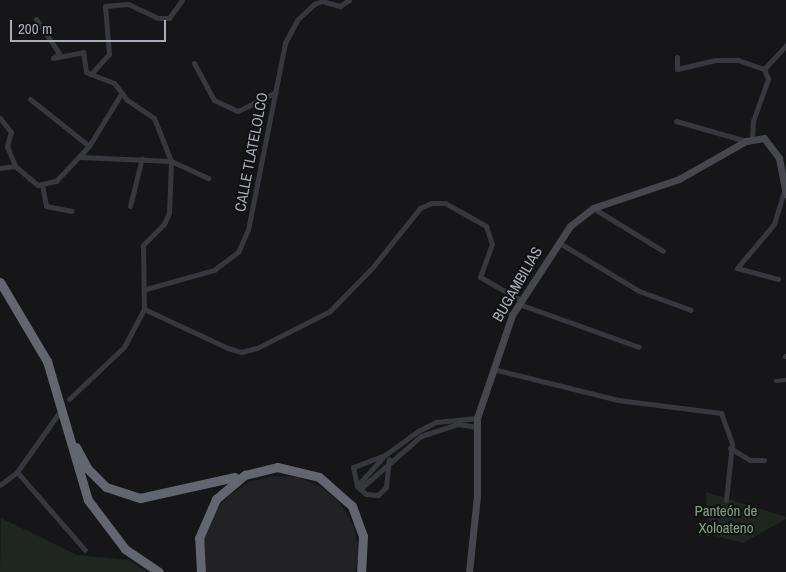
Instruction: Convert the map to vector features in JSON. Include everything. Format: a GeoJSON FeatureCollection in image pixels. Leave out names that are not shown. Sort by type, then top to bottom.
{"type":"FeatureCollection","features":[{"type":"Feature","properties":{"kind":"highway"},"geometry":{"type":"LineString","coordinates":[[0,282],[11,296],[47,361],[86,494],[103,523],[125,549],[159,572]]}},
{"type":"Feature","properties":{"kind":"highway"},"geometry":{"type":"LineString","coordinates":[[67,426],[87,468],[116,492],[140,498],[245,475],[266,468],[297,469],[319,476],[338,491],[360,524],[364,548],[360,572]]}},
{"type":"Feature","properties":{"kind":"highway"},"geometry":{"type":"LineString","coordinates":[[200,570],[199,541],[205,518],[224,489],[245,475]]}},
{"type":"Feature","properties":{"kind":"main road","name":"BUGAMBILIAS"},"geometry":{"type":"LineString","coordinates":[[469,572],[478,496],[477,418],[493,369],[520,302],[558,242],[593,208],[679,179],[749,141],[764,138],[779,158],[785,193]]}},
{"type":"Feature","properties":{"kind":"street"},"geometry":{"type":"LineString","coordinates":[[91,74],[109,54],[104,6],[128,4],[158,18],[169,18],[182,0]]}},
{"type":"Feature","properties":{"kind":"street","name":"CALLE TLATELOLCO"},"geometry":{"type":"LineString","coordinates":[[146,289],[214,270],[229,263],[238,252],[248,230],[285,43],[297,20],[316,3],[340,6],[350,0]]}},
{"type":"Feature","properties":{"kind":"street"},"geometry":{"type":"LineString","coordinates":[[36,19],[59,53],[56,60],[83,52],[86,72],[114,83],[121,94],[154,118],[171,162],[169,213],[141,252],[146,289],[144,309],[124,347],[69,399]]}},
{"type":"Feature","properties":{"kind":"street"},"geometry":{"type":"LineString","coordinates":[[764,68],[786,45]]}},
{"type":"Feature","properties":{"kind":"street"},"geometry":{"type":"LineString","coordinates":[[677,57],[677,69],[738,60],[764,68]]}},
{"type":"Feature","properties":{"kind":"street"},"geometry":{"type":"LineString","coordinates":[[194,62],[198,77],[214,100],[238,111],[276,92]]}},
{"type":"Feature","properties":{"kind":"street"},"geometry":{"type":"LineString","coordinates":[[676,121],[749,141],[753,121],[768,79],[764,68]]}},
{"type":"Feature","properties":{"kind":"street"},"geometry":{"type":"LineString","coordinates":[[42,186],[56,181],[80,156],[121,94]]}},
{"type":"Feature","properties":{"kind":"street"},"geometry":{"type":"LineString","coordinates":[[30,99],[88,146]]}},
{"type":"Feature","properties":{"kind":"street"},"geometry":{"type":"LineString","coordinates":[[0,118],[11,132],[7,146],[15,166],[42,186],[46,206],[72,211]]}},
{"type":"Feature","properties":{"kind":"street"},"geometry":{"type":"LineString","coordinates":[[80,156],[142,158],[171,162],[208,178]]}},
{"type":"Feature","properties":{"kind":"street"},"geometry":{"type":"LineString","coordinates":[[130,206],[142,158]]}},
{"type":"Feature","properties":{"kind":"street"},"geometry":{"type":"LineString","coordinates":[[0,168],[15,166]]}},
{"type":"Feature","properties":{"kind":"street"},"geometry":{"type":"LineString","coordinates":[[778,279],[737,268],[774,224],[785,193]]}},
{"type":"Feature","properties":{"kind":"street"},"geometry":{"type":"LineString","coordinates":[[144,309],[228,348],[241,352],[257,348],[330,311],[372,268],[420,208],[432,202],[445,203],[486,226],[492,244],[480,277],[520,302],[639,347]]}},
{"type":"Feature","properties":{"kind":"street"},"geometry":{"type":"LineString","coordinates":[[593,208],[663,251]]}},
{"type":"Feature","properties":{"kind":"street"},"geometry":{"type":"LineString","coordinates":[[558,242],[639,291],[691,310]]}},
{"type":"Feature","properties":{"kind":"street"},"geometry":{"type":"LineString","coordinates":[[493,369],[618,400],[711,408],[727,422],[730,448],[726,500]]}},
{"type":"Feature","properties":{"kind":"street"},"geometry":{"type":"LineString","coordinates":[[776,381],[786,380]]}},
{"type":"Feature","properties":{"kind":"street"},"geometry":{"type":"LineString","coordinates":[[0,484],[17,472],[58,414]]}},
{"type":"Feature","properties":{"kind":"street"},"geometry":{"type":"LineString","coordinates":[[358,487],[387,457],[436,422],[477,418]]}},
{"type":"Feature","properties":{"kind":"street"},"geometry":{"type":"LineString","coordinates":[[358,487],[353,467],[387,457],[438,428],[477,428]]}},
{"type":"Feature","properties":{"kind":"street"},"geometry":{"type":"LineString","coordinates":[[730,448],[750,460],[764,460]]}},
{"type":"Feature","properties":{"kind":"street"},"geometry":{"type":"LineString","coordinates":[[358,487],[378,495],[386,487],[387,457]]}},
{"type":"Feature","properties":{"kind":"street"},"geometry":{"type":"LineString","coordinates":[[17,472],[85,550]]}},
{"type":"Feature","properties":{"kind":"shaded area"},"geometry":{"type":"Polygon","coordinates":[[[273,476],[298,477],[321,487],[341,504],[354,526],[359,552],[355,572],[206,572],[204,539],[212,515],[228,496],[249,482],[273,476]]]}},
{"type":"Feature","properties":{"kind":"green space","name":"Panteón de Xoloateno"},"geometry":{"type":"Polygon","coordinates":[[[706,492],[786,517],[786,519],[743,543],[708,534],[706,492]]]}},
{"type":"Feature","properties":{"kind":"green space"},"geometry":{"type":"Polygon","coordinates":[[[1,518],[77,555],[129,560],[147,572],[0,572],[1,518]]]}}]}
